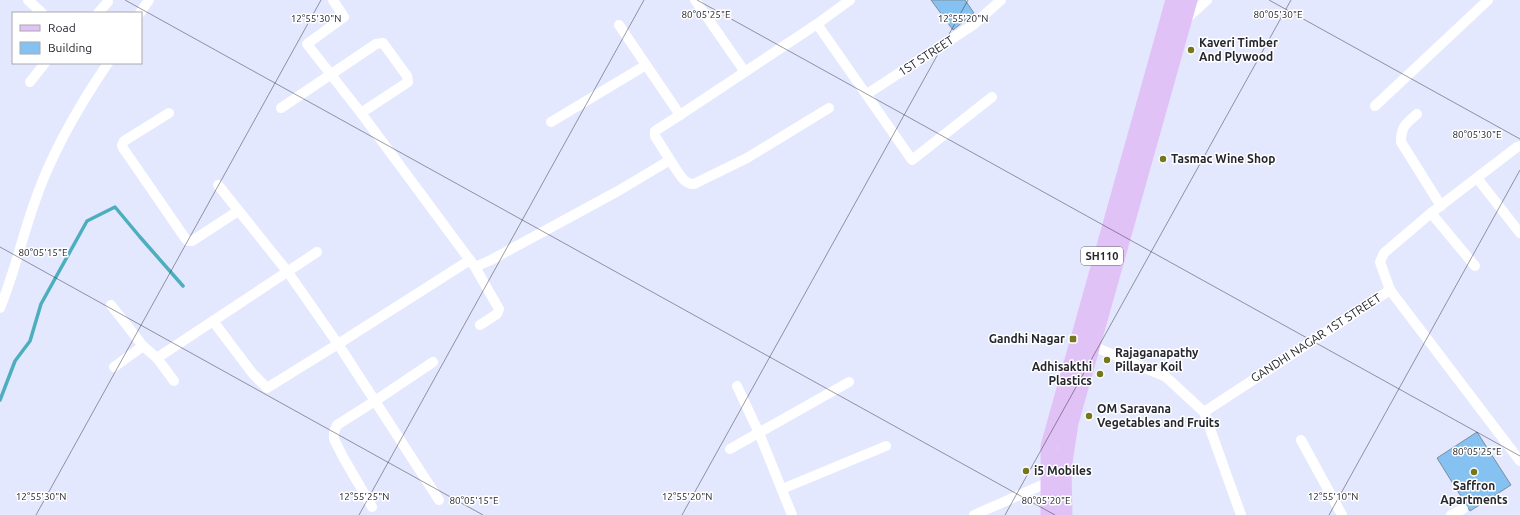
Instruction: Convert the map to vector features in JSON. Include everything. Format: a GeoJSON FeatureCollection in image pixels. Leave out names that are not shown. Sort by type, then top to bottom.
{"type":"FeatureCollection","features":[{"type":"Feature","properties":{"kind":"main road","name":"SH110"},"geometry":{"type":"LineString","coordinates":[[1064,515],[1063,470],[1065,448],[1085,343],[1174,0]]}},
{"type":"Feature","properties":{"kind":"main road","name":"SH110"},"geometry":{"type":"LineString","coordinates":[[1049,515],[1049,446],[1085,343],[1189,0]]}},
{"type":"Feature","properties":{"kind":"street"},"geometry":{"type":"LineString","coordinates":[[141,12],[149,0]]}},
{"type":"Feature","properties":{"kind":"street"},"geometry":{"type":"LineString","coordinates":[[333,0],[344,17],[307,44],[361,113],[473,263],[499,309],[497,314],[480,325]]}},
{"type":"Feature","properties":{"kind":"street"},"geometry":{"type":"LineString","coordinates":[[695,0],[745,72]]}},
{"type":"Feature","properties":{"kind":"street"},"geometry":{"type":"LineString","coordinates":[[829,108],[747,158],[694,184],[685,182],[654,136],[655,131],[817,24],[850,0]]}},
{"type":"Feature","properties":{"kind":"street","name":"1ST STREET"},"geometry":{"type":"LineString","coordinates":[[867,94],[973,25],[1001,0]]}},
{"type":"Feature","properties":{"kind":"street"},"geometry":{"type":"LineString","coordinates":[[1182,22],[1207,0]]}},
{"type":"Feature","properties":{"kind":"street"},"geometry":{"type":"LineString","coordinates":[[1375,106],[1488,0]]}},
{"type":"Feature","properties":{"kind":"street"},"geometry":{"type":"LineString","coordinates":[[30,1],[41,12]]}},
{"type":"Feature","properties":{"kind":"street"},"geometry":{"type":"LineString","coordinates":[[99,12],[108,2]]}},
{"type":"Feature","properties":{"kind":"street"},"geometry":{"type":"LineString","coordinates":[[817,24],[912,160],[992,97]]}},
{"type":"Feature","properties":{"kind":"street"},"geometry":{"type":"LineString","coordinates":[[619,25],[680,115]]}},
{"type":"Feature","properties":{"kind":"street"},"geometry":{"type":"LineString","coordinates":[[282,108],[376,44],[383,43],[407,76],[408,82],[361,113]]}},
{"type":"Feature","properties":{"kind":"street"},"geometry":{"type":"LineString","coordinates":[[30,82],[44,64]]}},
{"type":"Feature","properties":{"kind":"street"},"geometry":{"type":"LineString","coordinates":[[0,308],[34,203],[55,153],[71,120],[103,65]]}},
{"type":"Feature","properties":{"kind":"street"},"geometry":{"type":"LineString","coordinates":[[551,122],[646,65]]}},
{"type":"Feature","properties":{"kind":"street"},"geometry":{"type":"LineString","coordinates":[[169,113],[124,141],[122,144],[123,148],[185,238],[188,241],[192,241],[238,211]]}},
{"type":"Feature","properties":{"kind":"street"},"geometry":{"type":"LineString","coordinates":[[1417,114],[1404,126],[1401,132],[1401,142],[1441,206]]}},
{"type":"Feature","properties":{"kind":"street","name":"GANDHI NAGAR 1ST STREET"},"geometry":{"type":"LineString","coordinates":[[1204,412],[1390,290],[1380,262],[1384,253],[1431,213],[1520,146]]}},
{"type":"Feature","properties":{"kind":"street"},"geometry":{"type":"LineString","coordinates":[[213,321],[253,374],[267,388],[473,263],[491,260],[618,191],[670,160]]}},
{"type":"Feature","properties":{"kind":"street"},"geometry":{"type":"LineString","coordinates":[[1477,178],[1520,233]]}},
{"type":"Feature","properties":{"kind":"street"},"geometry":{"type":"LineString","coordinates":[[218,185],[287,271],[338,344],[439,500]]}},
{"type":"Feature","properties":{"kind":"street"},"geometry":{"type":"LineString","coordinates":[[1431,213],[1475,266]]}},
{"type":"Feature","properties":{"kind":"street"},"geometry":{"type":"LineString","coordinates":[[158,358],[317,252]]}},
{"type":"Feature","properties":{"kind":"street"},"geometry":{"type":"LineString","coordinates":[[1390,290],[1520,461]]}},
{"type":"Feature","properties":{"kind":"street"},"geometry":{"type":"LineString","coordinates":[[111,305],[143,346],[158,358],[174,381]]}},
{"type":"Feature","properties":{"kind":"street"},"geometry":{"type":"LineString","coordinates":[[1085,343],[1166,377],[1204,412],[1241,515]]}},
{"type":"Feature","properties":{"kind":"street"},"geometry":{"type":"LineString","coordinates":[[114,367],[143,346]]}},
{"type":"Feature","properties":{"kind":"street"},"geometry":{"type":"LineString","coordinates":[[372,507],[343,457],[334,439],[334,432],[337,425],[433,362]]}},
{"type":"Feature","properties":{"kind":"street"},"geometry":{"type":"LineString","coordinates":[[730,449],[849,382]]}},
{"type":"Feature","properties":{"kind":"street"},"geometry":{"type":"LineString","coordinates":[[737,386],[792,515]]}},
{"type":"Feature","properties":{"kind":"street"},"geometry":{"type":"LineString","coordinates":[[1302,440],[1342,515]]}},
{"type":"Feature","properties":{"kind":"street"},"geometry":{"type":"LineString","coordinates":[[782,489],[886,446]]}},
{"type":"Feature","properties":{"kind":"street"},"geometry":{"type":"LineString","coordinates":[[974,515],[1049,482]]}},
{"type":"Feature","properties":{"kind":"street"},"geometry":{"type":"LineString","coordinates":[[1451,515],[1463,509]]}},
{"type":"Feature","properties":{"kind":"building"},"geometry":{"type":"Polygon","coordinates":[[[931,0],[965,0],[974,13],[953,30],[931,0]]]}},
{"type":"Feature","properties":{"kind":"building","name":"Saffron Apartments"},"geometry":{"type":"Polygon","coordinates":[[[1477,432],[1511,485],[1470,511],[1437,458],[1477,432]]]}},
{"type":"Feature","properties":{"kind":"waterway"},"geometry":{"type":"LineString","coordinates":[[0,400],[15,361],[30,341],[41,304],[87,221],[115,207],[183,286]]}},
{"type":"Feature","properties":{"kind":"place","name":"Kaveri Timber And Plywood"},"geometry":{"type":"Point","coordinates":[1191,50]}},
{"type":"Feature","properties":{"kind":"place","name":"Tasmac Wine Shop"},"geometry":{"type":"Point","coordinates":[1163,159]}},
{"type":"Feature","properties":{"kind":"place","name":"Gandhi Nagar"},"geometry":{"type":"Point","coordinates":[1073,339]}},
{"type":"Feature","properties":{"kind":"place","name":"Rajaganapathy Pillayar Koil"},"geometry":{"type":"Point","coordinates":[1107,360]}},
{"type":"Feature","properties":{"kind":"place","name":"Adhisakthi Plastics"},"geometry":{"type":"Point","coordinates":[1100,374]}},
{"type":"Feature","properties":{"kind":"place","name":"OM Saravana Vegetables and Fruits"},"geometry":{"type":"Point","coordinates":[1089,416]}},
{"type":"Feature","properties":{"kind":"place","name":"i5 Mobiles"},"geometry":{"type":"Point","coordinates":[1026,471]}},
{"type":"Feature","properties":{"kind":"place","name":"Saffron Apartments"},"geometry":{"type":"Point","coordinates":[1474,472]}}]}
